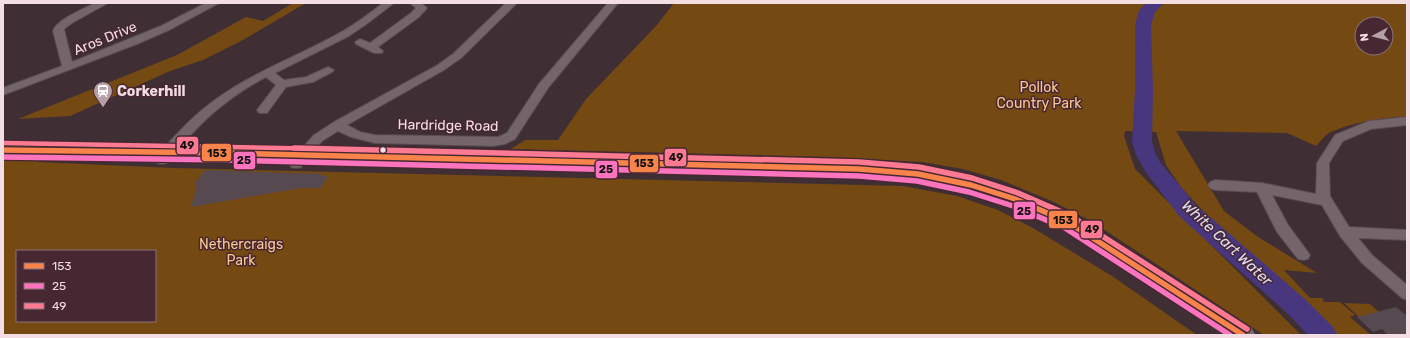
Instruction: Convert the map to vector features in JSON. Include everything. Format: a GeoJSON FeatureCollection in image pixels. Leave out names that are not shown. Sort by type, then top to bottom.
{"type":"FeatureCollection","features":[{"type":"Feature","properties":{"kind":"street"},"geometry":{"type":"LineString","coordinates":[[68,68],[58,31],[59,28],[68,20],[103,3]]}},
{"type":"Feature","properties":{"kind":"street","name":"Aros Drive"},"geometry":{"type":"LineString","coordinates":[[3,92],[68,68],[165,28],[214,3]]}},
{"type":"Feature","properties":{"kind":"street"},"geometry":{"type":"LineString","coordinates":[[165,156],[209,109],[225,97],[268,72],[340,36],[389,3]]}},
{"type":"Feature","properties":{"kind":"street"},"geometry":{"type":"LineString","coordinates":[[360,42],[375,49],[416,15],[422,8],[416,3]]}},
{"type":"Feature","properties":{"kind":"street","name":"Hardridge Road"},"geometry":{"type":"LineString","coordinates":[[300,160],[318,138],[338,125],[440,68],[457,56],[512,3]]}},
{"type":"Feature","properties":{"kind":"street","name":"Hardridge Road"},"geometry":{"type":"LineString","coordinates":[[338,125],[351,134],[375,139],[488,142],[507,140],[516,130],[543,86],[609,4]]}},
{"type":"Feature","properties":{"kind":"street"},"geometry":{"type":"LineString","coordinates":[[263,110],[282,84],[309,80],[328,70]]}},
{"type":"Feature","properties":{"kind":"street"},"geometry":{"type":"LineString","coordinates":[[268,72],[282,84]]}},
{"type":"Feature","properties":{"kind":"street"},"geometry":{"type":"LineString","coordinates":[[1407,121],[1369,125],[1339,138],[1322,163],[1323,196],[1344,232],[1367,259],[1407,294]]}},
{"type":"Feature","properties":{"kind":"street"},"geometry":{"type":"LineString","coordinates":[[3,150],[54,151],[206,159],[859,169],[918,174],[971,185],[1014,199],[1068,222],[1243,335]]}},
{"type":"Feature","properties":{"kind":"street"},"geometry":{"type":"LineString","coordinates":[[300,160],[864,178],[913,181],[953,189],[998,203],[1063,232],[1219,335]]}},
{"type":"Feature","properties":{"kind":"street"},"geometry":{"type":"LineString","coordinates":[[1215,185],[1262,188],[1326,201]]}},
{"type":"Feature","properties":{"kind":"street"},"geometry":{"type":"LineString","coordinates":[[1262,188],[1282,228],[1304,255]]}},
{"type":"Feature","properties":{"kind":"street"},"geometry":{"type":"LineString","coordinates":[[1344,232],[1407,235]]}},
{"type":"Feature","properties":{"kind":"green space"},"geometry":{"type":"Polygon","coordinates":[[[293,3],[306,3],[243,40],[203,60],[170,71],[70,116],[18,119],[177,55],[246,17],[263,21],[293,3]]]}},
{"type":"Feature","properties":{"kind":"green space","name":"Pollok Country Park"},"geometry":{"type":"Polygon","coordinates":[[[674,3],[1407,3],[1407,117],[1378,119],[1345,127],[1329,133],[1316,146],[1287,133],[1176,131],[1224,211],[1258,237],[1317,273],[1284,270],[1310,298],[1322,298],[1324,302],[1340,302],[1355,315],[1350,317],[1371,335],[1338,335],[1295,292],[1254,255],[1212,221],[1181,187],[1166,165],[1156,132],[1125,131],[1124,136],[1135,169],[1301,335],[1264,335],[1091,221],[1054,202],[1001,180],[963,169],[922,162],[831,157],[511,149],[525,140],[558,140],[586,99],[657,25],[674,3]]]}},
{"type":"Feature","properties":{"kind":"green space","name":"Nethercraigs Park"},"geometry":{"type":"Polygon","coordinates":[[[3,155],[48,155],[37,162],[174,168],[903,186],[957,196],[998,210],[1033,228],[1112,276],[1197,335],[3,335],[3,155]]]}},
{"type":"Feature","properties":{"kind":"green space"},"geometry":{"type":"Polygon","coordinates":[[[1344,303],[1370,304],[1379,312],[1359,317],[1344,303]]]}},
{"type":"Feature","properties":{"kind":"building"},"geometry":{"type":"Polygon","coordinates":[[[205,170],[322,174],[321,176],[328,176],[321,188],[301,188],[191,207],[197,185],[193,185],[205,170]]]}},
{"type":"Feature","properties":{"kind":"building"},"geometry":{"type":"Polygon","coordinates":[[[1396,307],[1407,316],[1407,335],[1388,335],[1382,329],[1373,332],[1357,317],[1396,307]]]}},
{"type":"Feature","properties":{"kind":"waterway","name":"White Cart Water"},"geometry":{"type":"LineString","coordinates":[[1156,3],[1147,10],[1143,25],[1144,89],[1142,142],[1146,155],[1152,166],[1187,210],[1297,307],[1324,335]]}},
{"type":"Feature","properties":{"kind":"transit line","name":"49"},"geometry":{"type":"LineString","coordinates":[[3,143],[228,146],[859,162],[919,167],[972,178],[1018,193],[1071,216],[1247,329]]}},
{"type":"Feature","properties":{"kind":"transit line","name":"153"},"geometry":{"type":"LineString","coordinates":[[3,150],[228,153],[859,169],[918,174],[971,185],[1015,199],[1068,222],[1243,335]]}},
{"type":"Feature","properties":{"kind":"transit line","name":"25"},"geometry":{"type":"LineString","coordinates":[[3,157],[228,160],[859,176],[917,181],[969,192],[1013,206],[1065,228],[1230,335]]}},
{"type":"Feature","properties":{"kind":"place","name":"Corkerhill"},"geometry":{"type":"Point","coordinates":[103,108]}}]}
